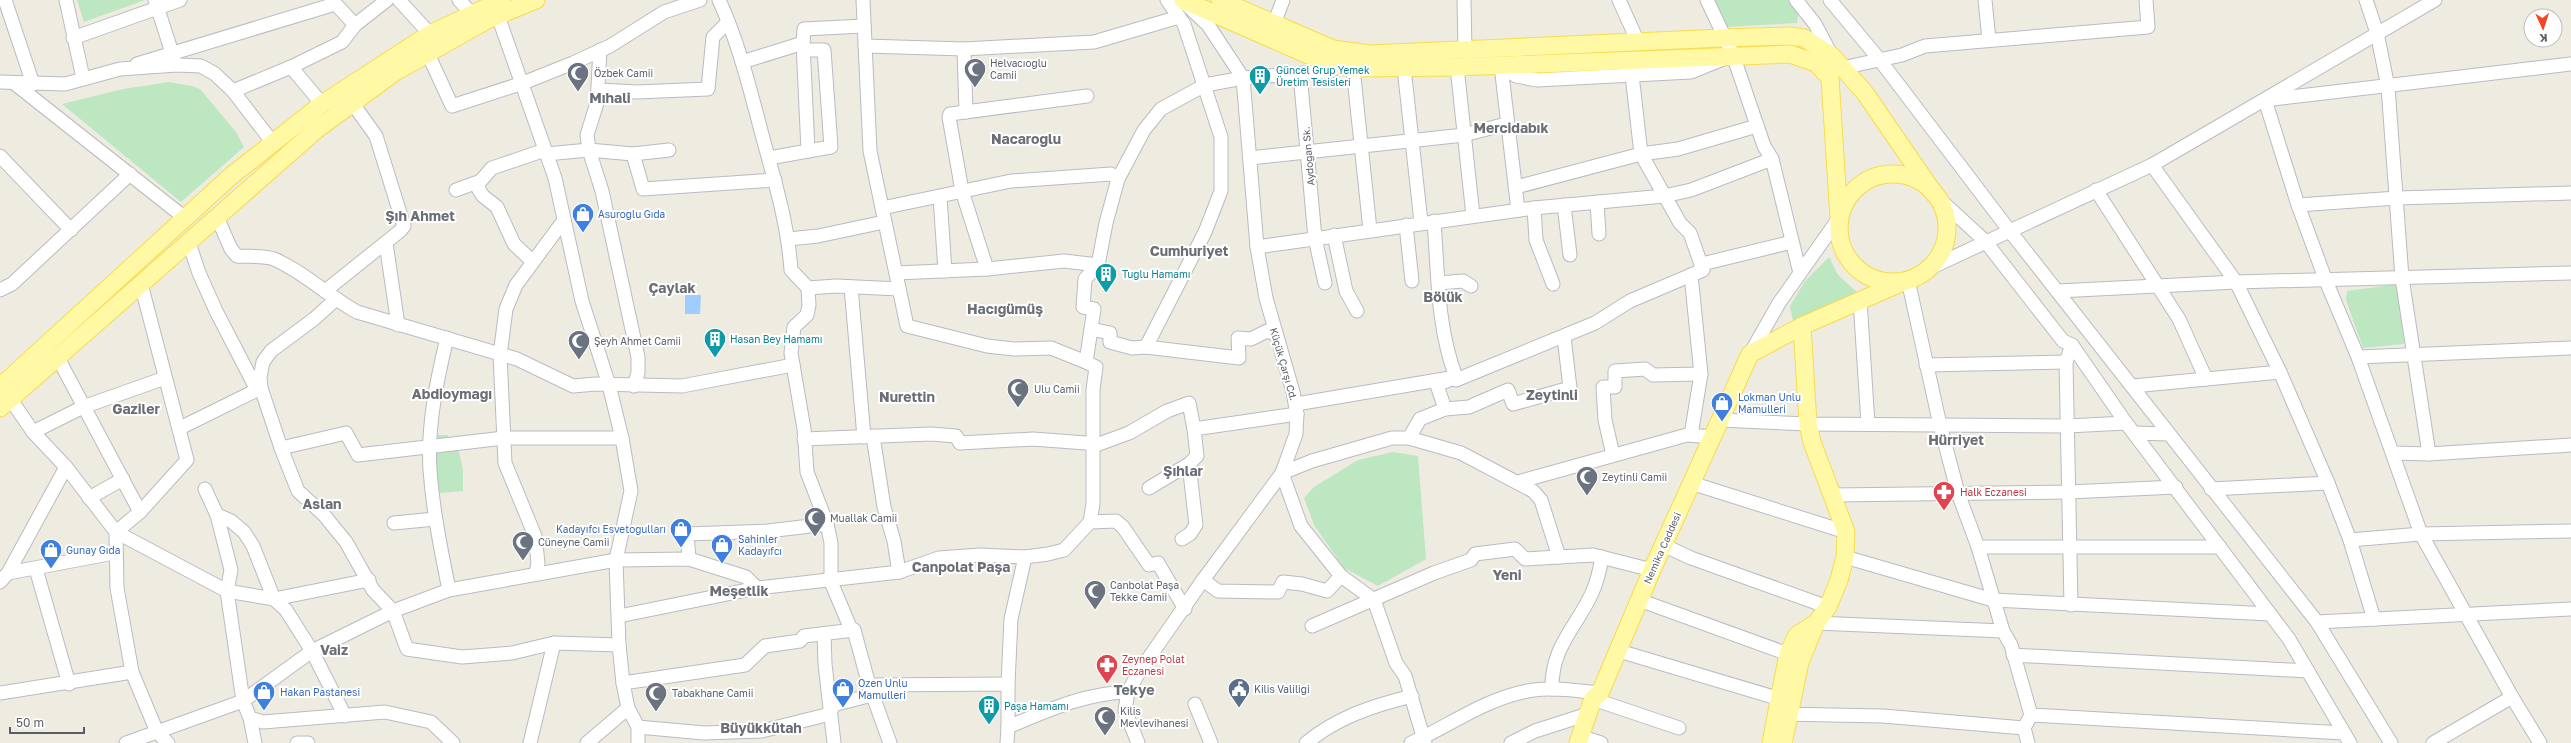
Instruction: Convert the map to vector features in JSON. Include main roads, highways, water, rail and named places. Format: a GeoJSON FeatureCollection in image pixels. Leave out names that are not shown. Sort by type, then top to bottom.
{"type":"FeatureCollection","features":[{"type":"Feature","properties":{"kind":"main road"},"geometry":{"type":"LineString","coordinates":[[2,392],[185,218],[232,176],[322,104],[430,34],[472,14],[536,0]]}},
{"type":"Feature","properties":{"kind":"main road"},"geometry":{"type":"LineString","coordinates":[[1182,0],[1263,37],[1345,67],[1404,68],[1501,66],[1733,55],[1790,54],[1816,63],[1830,78],[1839,235],[1844,252],[1854,266],[1868,277],[1885,282],[1905,281]]}},
{"type":"Feature","properties":{"kind":"main road"},"geometry":{"type":"LineString","coordinates":[[1220,0],[1333,49],[1351,53],[1394,54],[1723,38],[1790,36],[1804,38],[1842,63],[1865,93],[1935,194],[1944,210],[1947,225],[1946,241],[1940,256],[1930,268],[1905,281],[1802,326],[1808,424],[1812,442],[1846,532],[1845,557],[1839,580],[1828,607],[1816,623],[1800,662],[1771,743]]}},
{"type":"Feature","properties":{"kind":"main road"},"geometry":{"type":"LineString","coordinates":[[2,392],[58,358],[316,130],[395,72],[428,54],[500,8]]}},
{"type":"Feature","properties":{"kind":"main road"},"geometry":{"type":"LineString","coordinates":[[1839,218],[1849,197],[1857,188],[1872,178],[1888,174],[1906,176],[1922,183],[1935,194]]}},
{"type":"Feature","properties":{"kind":"main road","name":"Nemika Caddesi"},"geometry":{"type":"LineString","coordinates":[[1578,740],[1594,702],[1619,651],[1652,570],[1750,354],[1802,326]]}},
{"type":"Feature","properties":{"kind":"main road"},"geometry":{"type":"LineString","coordinates":[[1784,743],[1783,707],[1788,654],[1797,635],[1816,623]]}},
{"type":"Feature","properties":{"kind":"water"},"geometry":{"type":"Polygon","coordinates":[[[685,295],[701,295],[700,314],[685,314],[685,295]]]}},
{"type":"Feature","properties":{"kind":"place","name":"Helvacıoğlu Camii"},"geometry":{"type":"Point","coordinates":[975,88]}},
{"type":"Feature","properties":{"kind":"place","name":"Özbek Camii"},"geometry":{"type":"Point","coordinates":[578,92]}},
{"type":"Feature","properties":{"kind":"place","name":"Güncel Grup Yemek Üretim Tesisleri"},"geometry":{"type":"Point","coordinates":[1260,96]}},
{"type":"Feature","properties":{"kind":"place","name":"Asuroglu Gıda"},"geometry":{"type":"Point","coordinates":[583,234]}},
{"type":"Feature","properties":{"kind":"place","name":"Tuğlu Hamamı"},"geometry":{"type":"Point","coordinates":[1106,294]}},
{"type":"Feature","properties":{"kind":"place","name":"Hasan Bey Hamamı"},"geometry":{"type":"Point","coordinates":[715,358]}},
{"type":"Feature","properties":{"kind":"place","name":"Şeyh Ahmet Camii"},"geometry":{"type":"Point","coordinates":[579,360]}},
{"type":"Feature","properties":{"kind":"place","name":"Ulu Camii"},"geometry":{"type":"Point","coordinates":[1018,408]}},
{"type":"Feature","properties":{"kind":"place","name":"Lokman Unlu Mamulleri"},"geometry":{"type":"Point","coordinates":[1722,422]}},
{"type":"Feature","properties":{"kind":"place","name":"Zeytinli Camii"},"geometry":{"type":"Point","coordinates":[1587,496]}},
{"type":"Feature","properties":{"kind":"place","name":"Halk Eczanesi"},"geometry":{"type":"Point","coordinates":[1944,512]}},
{"type":"Feature","properties":{"kind":"place","name":"Muallak Camii"},"geometry":{"type":"Point","coordinates":[815,538]}},
{"type":"Feature","properties":{"kind":"place","name":"Kadayıfcı Esvetogulları"},"geometry":{"type":"Point","coordinates":[681,548]}},
{"type":"Feature","properties":{"kind":"place","name":"Cüneyne Camii"},"geometry":{"type":"Point","coordinates":[523,562]}},
{"type":"Feature","properties":{"kind":"place","name":"Sahinler Kadayıfcı"},"geometry":{"type":"Point","coordinates":[722,564]}},
{"type":"Feature","properties":{"kind":"place","name":"Gunay Gıda"},"geometry":{"type":"Point","coordinates":[51,570]}},
{"type":"Feature","properties":{"kind":"place","name":"Canbolat Paşa Tekke Camii"},"geometry":{"type":"Point","coordinates":[1095,610]}},
{"type":"Feature","properties":{"kind":"place","name":"Zeynep Polat Eczanesi"},"geometry":{"type":"Point","coordinates":[1107,684]}},
{"type":"Feature","properties":{"kind":"place","name":"Ozen Unlu Mamulleri"},"geometry":{"type":"Point","coordinates":[843,708]}},
{"type":"Feature","properties":{"kind":"place","name":"Kilis Valiliği"},"geometry":{"type":"Point","coordinates":[1239,708]}},
{"type":"Feature","properties":{"kind":"place","name":"Hakan Pastanesi"},"geometry":{"type":"Point","coordinates":[264,712]}},
{"type":"Feature","properties":{"kind":"place","name":"Tabakhane Camii"},"geometry":{"type":"Point","coordinates":[656,712]}},
{"type":"Feature","properties":{"kind":"place","name":"Paşa Hamamı"},"geometry":{"type":"Point","coordinates":[989,726]}},
{"type":"Feature","properties":{"kind":"place","name":"Kilis Mevlevihanesi"},"geometry":{"type":"Point","coordinates":[1105,736]}},
{"type":"Feature","properties":{"kind":"district","name":"Mıhali"},"geometry":{"type":"Point","coordinates":[610,97]}},
{"type":"Feature","properties":{"kind":"district","name":"Mercidabık"},"geometry":{"type":"Point","coordinates":[1511,127]}},
{"type":"Feature","properties":{"kind":"district","name":"Nacaroğlu"},"geometry":{"type":"Point","coordinates":[1026,138]}},
{"type":"Feature","properties":{"kind":"district","name":"Şıh Ahmet"},"geometry":{"type":"Point","coordinates":[420,215]}},
{"type":"Feature","properties":{"kind":"district","name":"Cumhuriyet"},"geometry":{"type":"Point","coordinates":[1189,250]}},
{"type":"Feature","properties":{"kind":"district","name":"Çaylak"},"geometry":{"type":"Point","coordinates":[672,287]}},
{"type":"Feature","properties":{"kind":"district","name":"Bölük"},"geometry":{"type":"Point","coordinates":[1443,296]}},
{"type":"Feature","properties":{"kind":"district","name":"Hacıgümüş"},"geometry":{"type":"Point","coordinates":[1005,308]}},
{"type":"Feature","properties":{"kind":"district","name":"Abdioymağı"},"geometry":{"type":"Point","coordinates":[452,393]}},
{"type":"Feature","properties":{"kind":"district","name":"Zeytinli"},"geometry":{"type":"Point","coordinates":[1552,394]}},
{"type":"Feature","properties":{"kind":"district","name":"Nurettin"},"geometry":{"type":"Point","coordinates":[907,396]}},
{"type":"Feature","properties":{"kind":"district","name":"Gaziler"},"geometry":{"type":"Point","coordinates":[136,408]}},
{"type":"Feature","properties":{"kind":"district","name":"Hürriyet"},"geometry":{"type":"Point","coordinates":[1956,439]}},
{"type":"Feature","properties":{"kind":"district","name":"Şıhlar"},"geometry":{"type":"Point","coordinates":[1183,470]}},
{"type":"Feature","properties":{"kind":"district","name":"Aslan"},"geometry":{"type":"Point","coordinates":[322,503]}},
{"type":"Feature","properties":{"kind":"district","name":"Canpolat Paşa"},"geometry":{"type":"Point","coordinates":[961,566]}},
{"type":"Feature","properties":{"kind":"district","name":"Yeni"},"geometry":{"type":"Point","coordinates":[1507,574]}},
{"type":"Feature","properties":{"kind":"district","name":"Meşetlik"},"geometry":{"type":"Point","coordinates":[739,590]}},
{"type":"Feature","properties":{"kind":"district","name":"Vaiz"},"geometry":{"type":"Point","coordinates":[334,649]}},
{"type":"Feature","properties":{"kind":"district","name":"Tekye"},"geometry":{"type":"Point","coordinates":[1134,689]}},
{"type":"Feature","properties":{"kind":"district","name":"Büyükkütah"},"geometry":{"type":"Point","coordinates":[761,727]}}]}
